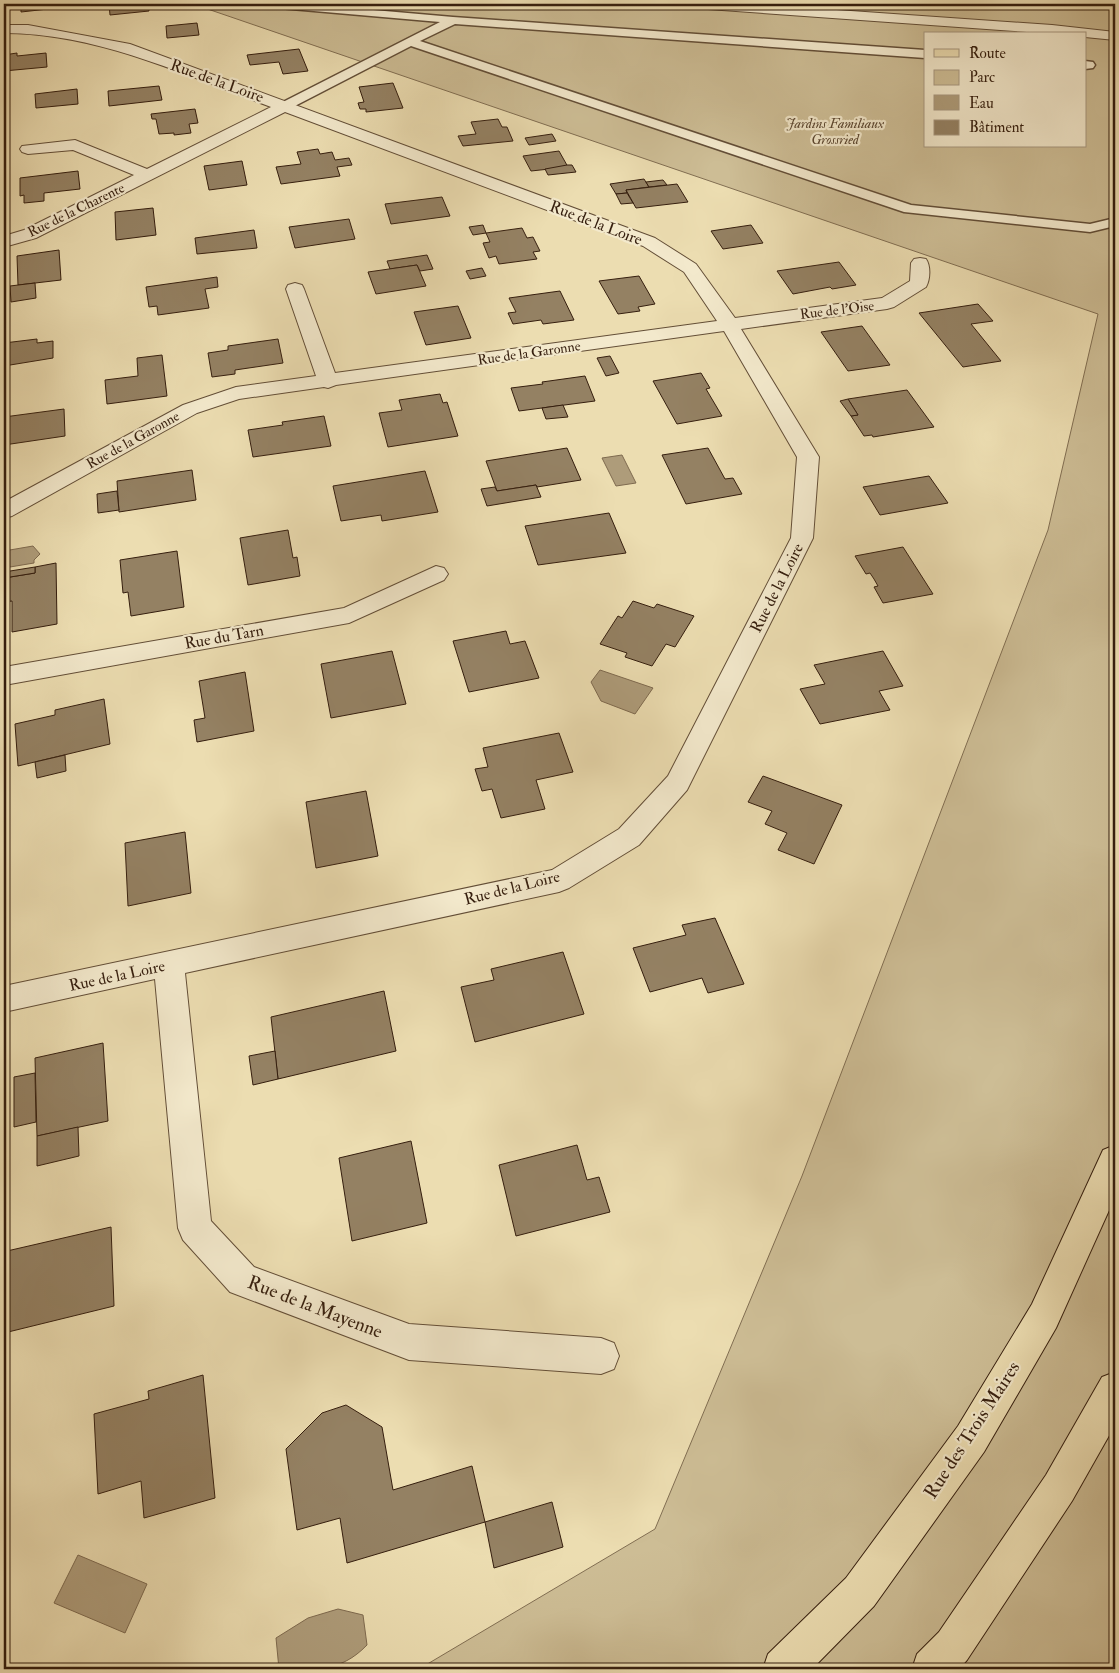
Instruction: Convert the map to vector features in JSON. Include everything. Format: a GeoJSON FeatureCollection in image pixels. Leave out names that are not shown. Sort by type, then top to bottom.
{"type":"FeatureCollection","features":[{"type":"Feature","properties":{"kind":"main road","name":"Rue des Trois Maires"},"geometry":{"type":"LineString","coordinates":[[783,1669],[860,1592],[971,1439],[1044,1316],[1115,1162]]}},
{"type":"Feature","properties":{"kind":"main road"},"geometry":{"type":"LineString","coordinates":[[932,1669],[954,1646],[1054,1497],[1115,1390]]}},
{"type":"Feature","properties":{"kind":"street"},"geometry":{"type":"LineString","coordinates":[[694,4],[1079,32]]}},
{"type":"Feature","properties":{"kind":"street","name":"Rue de la Loire"},"geometry":{"type":"LineString","coordinates":[[4,29],[28,29],[125,47],[649,242],[690,268],[729,324],[808,457],[802,538],[678,783],[629,837],[559,880],[4,999]]}},
{"type":"Feature","properties":{"kind":"street"},"geometry":{"type":"LineString","coordinates":[[1086,33],[1115,36]]}},
{"type":"Feature","properties":{"kind":"street","name":"Rue de la Charente"},"geometry":{"type":"LineString","coordinates":[[4,242],[30,234],[286,106]]}},
{"type":"Feature","properties":{"kind":"street","name":"Rue de la Charente"},"geometry":{"type":"LineString","coordinates":[[28,149],[74,145],[147,175]]}},
{"type":"Feature","properties":{"kind":"street","name":"Rue de l'Oise"},"geometry":{"type":"LineString","coordinates":[[729,324],[887,303],[919,283],[920,263]]}},
{"type":"Feature","properties":{"kind":"street"},"geometry":{"type":"LineString","coordinates":[[295,289],[328,382]]}},
{"type":"Feature","properties":{"kind":"street","name":"Rue de la Garonne"},"geometry":{"type":"LineString","coordinates":[[4,511],[190,409],[236,393],[328,382],[729,324]]}},
{"type":"Feature","properties":{"kind":"street","name":"Rue du Tarn"},"geometry":{"type":"LineString","coordinates":[[4,674],[10,675],[349,615],[436,574]]}},
{"type":"Feature","properties":{"kind":"street","name":"Rue de la Mayenne"},"geometry":{"type":"LineString","coordinates":[[169,965],[195,1228],[242,1280],[409,1342],[601,1356]]}},
{"type":"Feature","properties":{"kind":"lane"},"geometry":{"type":"LineString","coordinates":[[268,4],[452,20],[924,54]]}},
{"type":"Feature","properties":{"kind":"lane"},"geometry":{"type":"LineString","coordinates":[[286,106],[452,20]]}},
{"type":"Feature","properties":{"kind":"lane"},"geometry":{"type":"LineString","coordinates":[[410,42],[909,209],[1090,228],[1115,222]]}},
{"type":"Feature","properties":{"kind":"green space","name":"Jardins Familiaux Grossried"},"geometry":{"type":"Polygon","coordinates":[[[193,4],[1029,4],[1115,9],[1115,1669],[419,1669],[655,1529],[802,1176],[1048,530],[1098,314],[193,4]]]}},
{"type":"Feature","properties":{"kind":"water"},"geometry":{"type":"Polygon","coordinates":[[[622,455],[636,483],[616,486],[602,458],[622,455]]]}},
{"type":"Feature","properties":{"kind":"water"},"geometry":{"type":"Polygon","coordinates":[[[33,546],[40,554],[34,560],[34,563],[4,568],[4,551],[33,546]]]}},
{"type":"Feature","properties":{"kind":"water"},"geometry":{"type":"Polygon","coordinates":[[[600,670],[653,688],[635,714],[601,701],[591,682],[600,670]]]}},
{"type":"Feature","properties":{"kind":"water"},"geometry":{"type":"Polygon","coordinates":[[[78,1555],[147,1584],[125,1633],[54,1603],[78,1555]]]}},
{"type":"Feature","properties":{"kind":"water"},"geometry":{"type":"Polygon","coordinates":[[[338,1609],[363,1615],[367,1645],[347,1661],[326,1668],[279,1669],[276,1638],[308,1618],[338,1609]]]}},
{"type":"Feature","properties":{"kind":"building"},"geometry":{"type":"Polygon","coordinates":[[[21,4],[75,4],[75,6],[21,12],[21,4]]]}},
{"type":"Feature","properties":{"kind":"building"},"geometry":{"type":"Polygon","coordinates":[[[109,4],[148,4],[149,11],[110,15],[109,4]]]}},
{"type":"Feature","properties":{"kind":"building"},"geometry":{"type":"Polygon","coordinates":[[[197,23],[199,35],[167,38],[166,26],[197,23]]]}},
{"type":"Feature","properties":{"kind":"building"},"geometry":{"type":"Polygon","coordinates":[[[299,49],[308,71],[283,74],[279,62],[250,65],[247,55],[299,49]]]}},
{"type":"Feature","properties":{"kind":"building"},"geometry":{"type":"Polygon","coordinates":[[[17,53],[17,56],[46,53],[47,67],[4,71],[4,55],[17,53]]]}},
{"type":"Feature","properties":{"kind":"building"},"geometry":{"type":"Polygon","coordinates":[[[393,83],[403,108],[366,112],[366,109],[360,109],[358,103],[364,102],[359,87],[393,83]]]}},
{"type":"Feature","properties":{"kind":"building"},"geometry":{"type":"Polygon","coordinates":[[[159,86],[162,100],[109,106],[108,91],[159,86]]]}},
{"type":"Feature","properties":{"kind":"building"},"geometry":{"type":"Polygon","coordinates":[[[77,89],[78,104],[36,108],[35,94],[77,89]]]}},
{"type":"Feature","properties":{"kind":"building"},"geometry":{"type":"Polygon","coordinates":[[[195,109],[198,123],[189,124],[191,133],[174,135],[174,133],[159,134],[156,119],[152,119],[151,114],[195,109]]]}},
{"type":"Feature","properties":{"kind":"building"},"geometry":{"type":"Polygon","coordinates":[[[498,119],[502,127],[507,127],[513,141],[463,146],[458,136],[476,134],[471,122],[498,119]]]}},
{"type":"Feature","properties":{"kind":"building"},"geometry":{"type":"Polygon","coordinates":[[[552,134],[556,141],[529,145],[525,138],[552,134]]]}},
{"type":"Feature","properties":{"kind":"building"},"geometry":{"type":"Polygon","coordinates":[[[318,149],[320,154],[332,152],[335,160],[349,158],[352,165],[337,167],[340,176],[281,184],[276,167],[301,164],[297,152],[318,149]]]}},
{"type":"Feature","properties":{"kind":"building"},"geometry":{"type":"Polygon","coordinates":[[[559,151],[568,167],[531,171],[523,156],[559,151]]]}},
{"type":"Feature","properties":{"kind":"building"},"geometry":{"type":"Polygon","coordinates":[[[242,161],[247,185],[209,190],[204,166],[242,161]]]}},
{"type":"Feature","properties":{"kind":"building"},"geometry":{"type":"Polygon","coordinates":[[[572,165],[576,172],[548,175],[545,169],[572,165]]]}},
{"type":"Feature","properties":{"kind":"building"},"geometry":{"type":"Polygon","coordinates":[[[78,171],[80,189],[44,193],[44,201],[24,203],[24,195],[20,196],[20,178],[78,171]]]}},
{"type":"Feature","properties":{"kind":"building"},"geometry":{"type":"Polygon","coordinates":[[[644,179],[649,187],[626,190],[627,193],[616,194],[610,184],[644,179]]]}},
{"type":"Feature","properties":{"kind":"building"},"geometry":{"type":"Polygon","coordinates":[[[663,180],[667,185],[649,187],[646,182],[663,180]]]}},
{"type":"Feature","properties":{"kind":"building"},"geometry":{"type":"Polygon","coordinates":[[[677,184],[688,202],[636,208],[626,190],[677,184]]]}},
{"type":"Feature","properties":{"kind":"building"},"geometry":{"type":"Polygon","coordinates":[[[627,193],[633,203],[621,204],[616,194],[627,193]]]}},
{"type":"Feature","properties":{"kind":"building"},"geometry":{"type":"Polygon","coordinates":[[[442,197],[450,216],[391,224],[385,204],[442,197]]]}},
{"type":"Feature","properties":{"kind":"building"},"geometry":{"type":"Polygon","coordinates":[[[153,208],[156,235],[116,240],[115,212],[153,208]]]}},
{"type":"Feature","properties":{"kind":"building"},"geometry":{"type":"Polygon","coordinates":[[[349,219],[355,239],[295,248],[289,227],[349,219]]]}},
{"type":"Feature","properties":{"kind":"building"},"geometry":{"type":"Polygon","coordinates":[[[483,225],[486,233],[473,235],[469,227],[483,225]]]}},
{"type":"Feature","properties":{"kind":"building"},"geometry":{"type":"Polygon","coordinates":[[[751,225],[763,243],[723,249],[711,231],[751,225]]]}},
{"type":"Feature","properties":{"kind":"building"},"geometry":{"type":"Polygon","coordinates":[[[522,228],[527,238],[533,237],[540,251],[533,252],[537,259],[499,264],[496,256],[489,258],[483,243],[490,242],[486,233],[522,228]]]}},
{"type":"Feature","properties":{"kind":"building"},"geometry":{"type":"Polygon","coordinates":[[[254,230],[257,248],[197,254],[195,238],[254,230]]]}},
{"type":"Feature","properties":{"kind":"building"},"geometry":{"type":"Polygon","coordinates":[[[59,250],[61,280],[18,285],[17,256],[59,250]]]}},
{"type":"Feature","properties":{"kind":"building"},"geometry":{"type":"Polygon","coordinates":[[[427,255],[433,269],[420,271],[417,265],[390,269],[387,261],[427,255]]]}},
{"type":"Feature","properties":{"kind":"building"},"geometry":{"type":"Polygon","coordinates":[[[839,262],[856,285],[832,289],[830,287],[793,294],[777,271],[839,262]]]}},
{"type":"Feature","properties":{"kind":"building"},"geometry":{"type":"Polygon","coordinates":[[[417,265],[426,286],[376,294],[368,272],[417,265]]]}},
{"type":"Feature","properties":{"kind":"building"},"geometry":{"type":"Polygon","coordinates":[[[482,268],[486,276],[470,279],[466,271],[482,268]]]}},
{"type":"Feature","properties":{"kind":"building"},"geometry":{"type":"Polygon","coordinates":[[[639,276],[655,304],[638,307],[640,311],[618,314],[599,281],[639,276]]]}},
{"type":"Feature","properties":{"kind":"building"},"geometry":{"type":"Polygon","coordinates":[[[217,277],[218,287],[205,289],[209,308],[158,315],[157,306],[149,307],[146,287],[217,277]]]}},
{"type":"Feature","properties":{"kind":"building"},"geometry":{"type":"Polygon","coordinates":[[[35,283],[36,298],[11,302],[10,286],[35,283]]]}},
{"type":"Feature","properties":{"kind":"building"},"geometry":{"type":"Polygon","coordinates":[[[560,291],[574,320],[543,324],[541,320],[513,324],[508,313],[516,312],[509,298],[560,291]]]}},
{"type":"Feature","properties":{"kind":"building"},"geometry":{"type":"Polygon","coordinates":[[[978,304],[993,321],[971,324],[1001,361],[963,367],[919,313],[978,304]]]}},
{"type":"Feature","properties":{"kind":"building"},"geometry":{"type":"Polygon","coordinates":[[[458,306],[471,338],[426,345],[414,312],[458,306]]]}},
{"type":"Feature","properties":{"kind":"building"},"geometry":{"type":"Polygon","coordinates":[[[862,326],[890,365],[848,371],[821,332],[862,326]]]}},
{"type":"Feature","properties":{"kind":"building"},"geometry":{"type":"Polygon","coordinates":[[[37,339],[37,343],[53,341],[53,358],[4,366],[4,343],[37,339]]]}},
{"type":"Feature","properties":{"kind":"building"},"geometry":{"type":"Polygon","coordinates":[[[278,339],[283,363],[235,370],[235,374],[212,377],[208,353],[228,350],[228,346],[278,339]]]}},
{"type":"Feature","properties":{"kind":"building"},"geometry":{"type":"Polygon","coordinates":[[[162,355],[167,396],[107,404],[105,380],[138,376],[137,358],[162,355]]]}},
{"type":"Feature","properties":{"kind":"building"},"geometry":{"type":"Polygon","coordinates":[[[610,356],[619,373],[606,376],[597,358],[610,356]]]}},
{"type":"Feature","properties":{"kind":"building"},"geometry":{"type":"Polygon","coordinates":[[[701,373],[710,388],[706,389],[722,416],[677,424],[653,381],[701,373]]]}},
{"type":"Feature","properties":{"kind":"building"},"geometry":{"type":"Polygon","coordinates":[[[585,376],[595,401],[519,411],[511,388],[543,384],[542,382],[585,376]]]}},
{"type":"Feature","properties":{"kind":"building"},"geometry":{"type":"Polygon","coordinates":[[[907,390],[934,427],[873,437],[872,435],[864,436],[851,416],[858,415],[848,399],[907,390]]]}},
{"type":"Feature","properties":{"kind":"building"},"geometry":{"type":"Polygon","coordinates":[[[440,394],[443,403],[447,402],[458,436],[388,447],[379,413],[402,410],[399,400],[440,394]]]}},
{"type":"Feature","properties":{"kind":"building"},"geometry":{"type":"Polygon","coordinates":[[[848,399],[858,415],[851,416],[840,401],[848,399]]]}},
{"type":"Feature","properties":{"kind":"building"},"geometry":{"type":"Polygon","coordinates":[[[563,405],[568,417],[546,419],[542,408],[563,405]]]}},
{"type":"Feature","properties":{"kind":"building"},"geometry":{"type":"Polygon","coordinates":[[[64,409],[65,436],[4,445],[4,417],[64,409]]]}},
{"type":"Feature","properties":{"kind":"building"},"geometry":{"type":"Polygon","coordinates":[[[324,416],[331,446],[253,457],[248,430],[283,425],[282,422],[324,416]]]}},
{"type":"Feature","properties":{"kind":"building"},"geometry":{"type":"Polygon","coordinates":[[[567,448],[581,480],[497,491],[486,461],[567,448]]]}},
{"type":"Feature","properties":{"kind":"building"},"geometry":{"type":"Polygon","coordinates":[[[708,448],[725,479],[733,478],[742,494],[686,504],[662,455],[708,448]]]}},
{"type":"Feature","properties":{"kind":"building"},"geometry":{"type":"Polygon","coordinates":[[[192,470],[196,500],[119,512],[117,481],[192,470]]]}},
{"type":"Feature","properties":{"kind":"building"},"geometry":{"type":"Polygon","coordinates":[[[425,471],[438,512],[382,521],[381,515],[341,521],[333,486],[425,471]]]}},
{"type":"Feature","properties":{"kind":"building"},"geometry":{"type":"Polygon","coordinates":[[[929,476],[948,503],[880,515],[863,487],[929,476]]]}},
{"type":"Feature","properties":{"kind":"building"},"geometry":{"type":"Polygon","coordinates":[[[536,485],[541,497],[487,506],[481,489],[495,487],[497,491],[536,485]]]}},
{"type":"Feature","properties":{"kind":"building"},"geometry":{"type":"Polygon","coordinates":[[[117,491],[119,510],[98,513],[97,494],[117,491]]]}},
{"type":"Feature","properties":{"kind":"building"},"geometry":{"type":"Polygon","coordinates":[[[609,513],[626,553],[538,565],[525,526],[609,513]]]}},
{"type":"Feature","properties":{"kind":"building"},"geometry":{"type":"Polygon","coordinates":[[[288,530],[293,558],[297,557],[300,576],[248,585],[240,538],[288,530]]]}},
{"type":"Feature","properties":{"kind":"building"},"geometry":{"type":"Polygon","coordinates":[[[903,547],[933,594],[883,603],[874,587],[878,586],[874,579],[870,573],[866,574],[855,556],[903,547]]]}},
{"type":"Feature","properties":{"kind":"building"},"geometry":{"type":"Polygon","coordinates":[[[177,551],[184,607],[131,616],[128,592],[123,593],[120,560],[177,551]]]}},
{"type":"Feature","properties":{"kind":"building"},"geometry":{"type":"Polygon","coordinates":[[[56,563],[57,624],[12,632],[12,601],[4,602],[4,578],[35,573],[35,567],[56,563]]]}},
{"type":"Feature","properties":{"kind":"building"},"geometry":{"type":"Polygon","coordinates":[[[35,567],[35,573],[4,578],[4,572],[35,567]]]}},
{"type":"Feature","properties":{"kind":"building"},"geometry":{"type":"Polygon","coordinates":[[[633,601],[654,608],[657,604],[694,616],[675,647],[666,644],[652,666],[625,657],[627,653],[600,644],[618,616],[622,618],[633,601]]]}},
{"type":"Feature","properties":{"kind":"building"},"geometry":{"type":"Polygon","coordinates":[[[506,631],[510,644],[525,641],[539,678],[469,692],[453,641],[506,631]]]}},
{"type":"Feature","properties":{"kind":"building"},"geometry":{"type":"Polygon","coordinates":[[[392,651],[406,704],[331,718],[321,664],[392,651]]]}},
{"type":"Feature","properties":{"kind":"building"},"geometry":{"type":"Polygon","coordinates":[[[883,651],[903,686],[879,691],[890,710],[820,724],[800,689],[825,684],[814,665],[883,651]]]}},
{"type":"Feature","properties":{"kind":"building"},"geometry":{"type":"Polygon","coordinates":[[[245,672],[254,731],[197,742],[194,720],[205,718],[199,681],[245,672]]]}},
{"type":"Feature","properties":{"kind":"building"},"geometry":{"type":"Polygon","coordinates":[[[104,699],[110,744],[18,766],[15,724],[55,715],[55,710],[104,699]]]}},
{"type":"Feature","properties":{"kind":"building"},"geometry":{"type":"Polygon","coordinates":[[[559,733],[573,772],[536,780],[545,809],[501,818],[492,789],[482,791],[475,769],[488,767],[483,748],[559,733]]]}},
{"type":"Feature","properties":{"kind":"building"},"geometry":{"type":"Polygon","coordinates":[[[65,755],[66,771],[37,778],[35,762],[65,755]]]}},
{"type":"Feature","properties":{"kind":"building"},"geometry":{"type":"Polygon","coordinates":[[[763,776],[842,805],[814,864],[778,850],[787,833],[765,824],[772,811],[748,802],[763,776]]]}},
{"type":"Feature","properties":{"kind":"building"},"geometry":{"type":"Polygon","coordinates":[[[366,791],[378,856],[316,868],[306,802],[366,791]]]}},
{"type":"Feature","properties":{"kind":"building"},"geometry":{"type":"Polygon","coordinates":[[[185,832],[191,893],[128,906],[125,843],[185,832]]]}},
{"type":"Feature","properties":{"kind":"building"},"geometry":{"type":"Polygon","coordinates":[[[715,918],[744,984],[708,993],[702,978],[650,992],[633,948],[686,935],[682,925],[715,918]]]}},
{"type":"Feature","properties":{"kind":"building"},"geometry":{"type":"Polygon","coordinates":[[[563,952],[584,1014],[475,1042],[461,987],[494,980],[491,969],[563,952]]]}},
{"type":"Feature","properties":{"kind":"building"},"geometry":{"type":"Polygon","coordinates":[[[384,991],[396,1051],[278,1079],[271,1017],[384,991]]]}},
{"type":"Feature","properties":{"kind":"building"},"geometry":{"type":"Polygon","coordinates":[[[103,1043],[108,1121],[37,1136],[35,1058],[103,1043]]]}},
{"type":"Feature","properties":{"kind":"building"},"geometry":{"type":"Polygon","coordinates":[[[275,1051],[278,1079],[253,1085],[249,1056],[275,1051]]]}},
{"type":"Feature","properties":{"kind":"building"},"geometry":{"type":"Polygon","coordinates":[[[35,1073],[36,1122],[14,1127],[14,1077],[35,1073]]]}},
{"type":"Feature","properties":{"kind":"building"},"geometry":{"type":"Polygon","coordinates":[[[78,1127],[79,1156],[37,1166],[37,1136],[78,1127]]]}},
{"type":"Feature","properties":{"kind":"building"},"geometry":{"type":"Polygon","coordinates":[[[411,1141],[427,1223],[352,1241],[339,1158],[411,1141]]]}},
{"type":"Feature","properties":{"kind":"building"},"geometry":{"type":"Polygon","coordinates":[[[577,1145],[587,1180],[599,1177],[610,1212],[516,1236],[499,1165],[577,1145]]]}},
{"type":"Feature","properties":{"kind":"building"},"geometry":{"type":"Polygon","coordinates":[[[111,1227],[114,1306],[4,1333],[4,1295],[7,1294],[7,1251],[111,1227]]]}},
{"type":"Feature","properties":{"kind":"building"},"geometry":{"type":"Polygon","coordinates":[[[7,1251],[7,1294],[4,1295],[4,1252],[7,1251]]]}},
{"type":"Feature","properties":{"kind":"building"},"geometry":{"type":"Polygon","coordinates":[[[203,1375],[215,1498],[144,1518],[141,1481],[98,1494],[94,1414],[149,1399],[148,1391],[203,1375]]]}},
{"type":"Feature","properties":{"kind":"building"},"geometry":{"type":"Polygon","coordinates":[[[346,1405],[382,1427],[393,1490],[472,1466],[485,1522],[347,1563],[340,1518],[297,1530],[286,1449],[322,1413],[346,1405]]]}},
{"type":"Feature","properties":{"kind":"building"},"geometry":{"type":"Polygon","coordinates":[[[552,1502],[563,1547],[494,1568],[485,1522],[552,1502]]]}}]}
